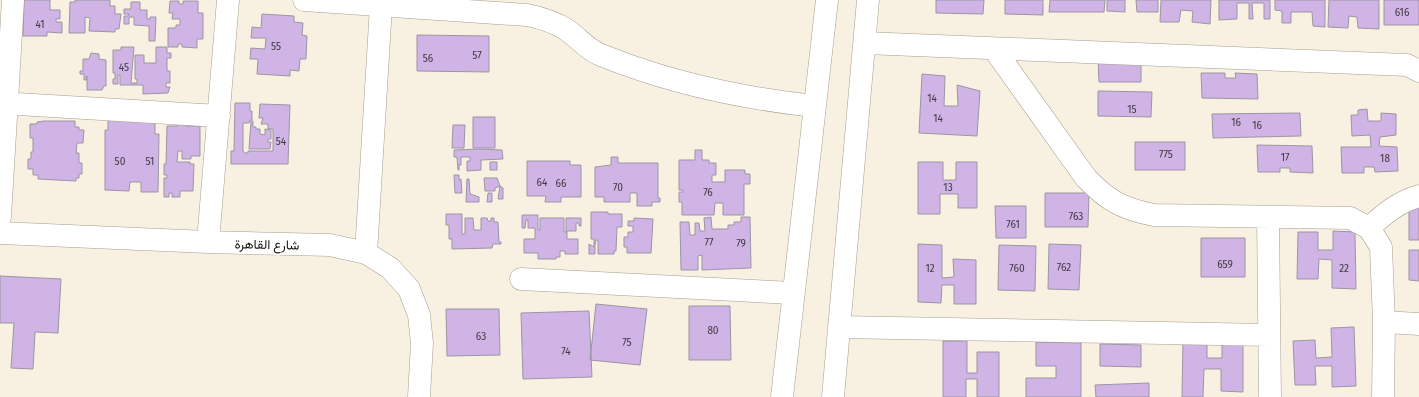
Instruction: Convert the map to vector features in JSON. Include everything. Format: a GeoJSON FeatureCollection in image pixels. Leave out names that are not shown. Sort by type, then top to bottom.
{"type":"FeatureCollection","features":[{"type":"Feature","properties":{"kind":"street"},"geometry":{"type":"LineString","coordinates":[[0,217],[4,103],[13,0]]}},
{"type":"Feature","properties":{"kind":"street"},"geometry":{"type":"LineString","coordinates":[[208,242],[228,0]]}},
{"type":"Feature","properties":{"kind":"street"},"geometry":{"type":"LineString","coordinates":[[304,0],[514,14],[541,18],[568,30],[590,50],[637,69],[680,83],[724,93],[814,106]]}},
{"type":"Feature","properties":{"kind":"street"},"geometry":{"type":"LineString","coordinates":[[782,397],[827,0]]}},
{"type":"Feature","properties":{"kind":"street"},"geometry":{"type":"LineString","coordinates":[[833,397],[868,0]]}},
{"type":"Feature","properties":{"kind":"street"},"geometry":{"type":"LineString","coordinates":[[366,253],[381,6]]}},
{"type":"Feature","properties":{"kind":"street"},"geometry":{"type":"LineString","coordinates":[[865,43],[1407,65],[1419,71]]}},
{"type":"Feature","properties":{"kind":"street"},"geometry":{"type":"LineString","coordinates":[[994,49],[1086,178],[1100,193],[1116,204],[1134,211],[1154,215],[1268,218],[1350,218],[1369,228],[1381,247],[1384,322],[1383,397]]}},
{"type":"Feature","properties":{"kind":"street"},"geometry":{"type":"LineString","coordinates":[[4,103],[219,116]]}},
{"type":"Feature","properties":{"kind":"street"},"geometry":{"type":"LineString","coordinates":[[1369,228],[1386,211],[1408,199],[1419,196]]}},
{"type":"Feature","properties":{"kind":"street"},"geometry":{"type":"LineString","coordinates":[[1268,218],[1270,397]]}},
{"type":"Feature","properties":{"kind":"street","name":"شارع القاهرة"},"geometry":{"type":"LineString","coordinates":[[0,233],[208,242],[330,245],[366,253],[390,268],[409,289],[419,315],[422,343],[419,397]]}},
{"type":"Feature","properties":{"kind":"street"},"geometry":{"type":"LineString","coordinates":[[521,279],[793,294]]}},
{"type":"Feature","properties":{"kind":"street"},"geometry":{"type":"LineString","coordinates":[[1384,322],[1419,324]]}},
{"type":"Feature","properties":{"kind":"street"},"geometry":{"type":"LineString","coordinates":[[839,327],[1269,335]]}},
{"type":"Feature","properties":{"kind":"building"},"geometry":{"type":"Polygon","coordinates":[[[24,0],[50,0],[50,10],[60,10],[60,19],[56,19],[56,22],[62,22],[62,33],[47,32],[47,36],[23,36],[24,0]]]}},
{"type":"Feature","properties":{"kind":"building"},"geometry":{"type":"Polygon","coordinates":[[[75,0],[110,0],[110,6],[115,6],[115,14],[121,14],[119,29],[115,29],[115,32],[89,31],[90,18],[85,17],[85,33],[69,33],[70,2],[75,2],[75,0]]]}},
{"type":"Feature","properties":{"kind":"building"},"geometry":{"type":"Polygon","coordinates":[[[936,0],[984,0],[983,14],[936,13],[936,0]]]}},
{"type":"Feature","properties":{"kind":"building"},"geometry":{"type":"Polygon","coordinates":[[[1005,0],[1043,0],[1043,15],[1005,14],[1005,0]]]}},
{"type":"Feature","properties":{"kind":"building"},"geometry":{"type":"Polygon","coordinates":[[[1050,0],[1105,0],[1104,12],[1049,12],[1050,0]]]}},
{"type":"Feature","properties":{"kind":"building"},"geometry":{"type":"Polygon","coordinates":[[[1107,0],[1125,0],[1125,12],[1107,11],[1107,0]]]}},
{"type":"Feature","properties":{"kind":"building"},"geometry":{"type":"Polygon","coordinates":[[[1136,0],[1158,0],[1158,12],[1137,12],[1136,0]]]}},
{"type":"Feature","properties":{"kind":"building"},"geometry":{"type":"Polygon","coordinates":[[[1161,0],[1211,0],[1210,24],[1192,22],[1193,11],[1181,10],[1179,22],[1160,22],[1161,0]]]}},
{"type":"Feature","properties":{"kind":"building"},"geometry":{"type":"Polygon","coordinates":[[[1219,0],[1270,0],[1270,19],[1264,19],[1264,3],[1252,3],[1253,19],[1249,19],[1249,3],[1237,3],[1237,19],[1219,20],[1219,0]]]}},
{"type":"Feature","properties":{"kind":"building"},"geometry":{"type":"Polygon","coordinates":[[[1275,0],[1325,0],[1325,27],[1313,26],[1312,12],[1291,12],[1291,23],[1282,23],[1282,11],[1275,10],[1275,0]]]}},
{"type":"Feature","properties":{"kind":"building"},"geometry":{"type":"Polygon","coordinates":[[[1329,0],[1379,0],[1379,29],[1358,28],[1357,17],[1349,16],[1348,28],[1328,27],[1329,0]]]}},
{"type":"Feature","properties":{"kind":"building"},"geometry":{"type":"Polygon","coordinates":[[[1384,0],[1419,0],[1419,25],[1384,25],[1384,0]]]}},
{"type":"Feature","properties":{"kind":"building"},"geometry":{"type":"Polygon","coordinates":[[[170,1],[179,1],[179,4],[183,4],[183,1],[198,1],[198,13],[203,13],[203,39],[197,39],[197,48],[182,47],[182,44],[178,44],[178,47],[168,47],[168,28],[176,28],[176,25],[180,25],[180,19],[172,19],[173,13],[169,13],[170,1]]]}},
{"type":"Feature","properties":{"kind":"building"},"geometry":{"type":"Polygon","coordinates":[[[131,2],[140,2],[140,10],[147,10],[147,19],[150,19],[150,17],[156,17],[155,41],[149,41],[149,26],[134,25],[134,17],[129,17],[129,24],[124,24],[124,16],[128,16],[129,14],[124,14],[124,9],[131,9],[131,2]]]}},
{"type":"Feature","properties":{"kind":"building"},"geometry":{"type":"Polygon","coordinates":[[[262,14],[294,16],[294,22],[303,23],[302,35],[307,36],[306,59],[300,59],[299,71],[290,70],[290,76],[257,74],[258,59],[250,59],[251,48],[265,49],[266,38],[251,38],[252,27],[261,28],[262,14]]]}},
{"type":"Feature","properties":{"kind":"building"},"geometry":{"type":"Polygon","coordinates":[[[417,35],[489,36],[489,72],[417,71],[417,35]]]}},
{"type":"Feature","properties":{"kind":"building"},"geometry":{"type":"Polygon","coordinates":[[[121,47],[134,47],[131,83],[137,83],[137,79],[135,79],[135,55],[144,55],[144,63],[156,63],[156,47],[167,47],[167,53],[171,53],[171,58],[167,58],[167,71],[170,71],[170,83],[166,83],[166,87],[170,87],[168,93],[143,94],[143,85],[120,85],[120,75],[118,75],[118,84],[113,84],[115,73],[113,73],[113,50],[121,50],[121,47]]]}},
{"type":"Feature","properties":{"kind":"building"},"geometry":{"type":"Polygon","coordinates":[[[91,53],[99,54],[99,59],[106,60],[106,86],[104,86],[102,90],[87,90],[87,76],[86,80],[84,80],[84,74],[80,74],[80,71],[83,71],[83,59],[89,59],[91,53]]]}},
{"type":"Feature","properties":{"kind":"building"},"geometry":{"type":"Polygon","coordinates":[[[1098,59],[1141,59],[1141,82],[1099,82],[1098,59]]]}},
{"type":"Feature","properties":{"kind":"building"},"geometry":{"type":"Polygon","coordinates":[[[1201,73],[1225,73],[1225,78],[1236,78],[1235,73],[1257,74],[1258,99],[1202,98],[1201,73]]]}},
{"type":"Feature","properties":{"kind":"building"},"geometry":{"type":"Polygon","coordinates":[[[922,74],[945,76],[944,106],[958,106],[957,85],[980,91],[977,136],[919,133],[922,74]]]}},
{"type":"Feature","properties":{"kind":"building"},"geometry":{"type":"Polygon","coordinates":[[[1098,91],[1152,92],[1151,117],[1098,116],[1098,91]]]}},
{"type":"Feature","properties":{"kind":"building"},"geometry":{"type":"Polygon","coordinates":[[[235,103],[250,103],[250,111],[252,111],[252,120],[250,120],[249,123],[243,123],[243,151],[245,153],[248,153],[248,151],[273,151],[273,129],[268,129],[268,124],[261,124],[263,118],[259,118],[260,104],[290,105],[288,164],[231,164],[231,151],[234,151],[235,103]]]}},
{"type":"Feature","properties":{"kind":"building"},"geometry":{"type":"Polygon","coordinates":[[[1367,109],[1368,121],[1381,121],[1381,113],[1396,114],[1396,135],[1380,137],[1379,146],[1397,147],[1398,171],[1375,172],[1374,167],[1364,167],[1364,173],[1342,173],[1341,147],[1371,147],[1370,135],[1352,136],[1351,115],[1358,115],[1358,110],[1367,109]]]}},
{"type":"Feature","properties":{"kind":"building"},"geometry":{"type":"Polygon","coordinates":[[[1300,113],[1301,136],[1213,138],[1212,114],[1300,113]]]}},
{"type":"Feature","properties":{"kind":"building"},"geometry":{"type":"Polygon","coordinates":[[[155,114],[155,134],[159,134],[158,192],[141,192],[141,182],[130,182],[129,191],[105,190],[105,130],[108,130],[108,116],[155,114]]]}},
{"type":"Feature","properties":{"kind":"building"},"geometry":{"type":"Polygon","coordinates":[[[473,117],[495,117],[495,148],[473,148],[473,117]]]}},
{"type":"Feature","properties":{"kind":"building"},"geometry":{"type":"Polygon","coordinates":[[[75,121],[75,127],[79,127],[79,130],[84,130],[83,143],[77,143],[76,153],[79,153],[79,163],[82,163],[82,174],[79,174],[79,178],[76,178],[76,181],[38,179],[38,175],[33,175],[33,169],[28,169],[28,159],[31,159],[31,152],[33,152],[33,138],[30,138],[30,124],[37,124],[37,122],[75,121]]]}},
{"type":"Feature","properties":{"kind":"building"},"geometry":{"type":"Polygon","coordinates":[[[251,121],[253,121],[253,127],[260,129],[260,134],[265,135],[265,129],[271,130],[271,139],[268,139],[268,142],[271,142],[270,149],[249,149],[251,121]]]}},
{"type":"Feature","properties":{"kind":"building"},"geometry":{"type":"Polygon","coordinates":[[[178,123],[186,123],[186,126],[200,126],[200,156],[191,156],[191,159],[182,159],[182,151],[178,151],[177,162],[190,162],[190,164],[194,164],[193,191],[180,191],[180,197],[172,197],[172,193],[169,193],[169,197],[164,197],[164,178],[167,178],[167,175],[164,175],[164,164],[166,164],[167,126],[178,126],[178,123]]]}},
{"type":"Feature","properties":{"kind":"building"},"geometry":{"type":"Polygon","coordinates":[[[453,125],[465,125],[464,148],[452,148],[453,125]]]}},
{"type":"Feature","properties":{"kind":"building"},"geometry":{"type":"Polygon","coordinates":[[[1135,142],[1185,142],[1185,170],[1135,170],[1135,142]]]}},
{"type":"Feature","properties":{"kind":"building"},"geometry":{"type":"Polygon","coordinates":[[[1257,145],[1312,146],[1313,173],[1290,172],[1290,168],[1280,168],[1280,172],[1258,172],[1257,145]]]}},
{"type":"Feature","properties":{"kind":"building"},"geometry":{"type":"Polygon","coordinates":[[[454,150],[502,150],[503,159],[481,160],[481,170],[467,171],[467,161],[470,161],[470,157],[461,157],[461,165],[459,165],[458,170],[457,157],[454,157],[454,150]]]}},
{"type":"Feature","properties":{"kind":"building"},"geometry":{"type":"Polygon","coordinates":[[[695,150],[702,150],[702,160],[709,160],[709,163],[716,163],[716,175],[712,175],[712,182],[725,182],[725,170],[745,170],[745,174],[750,174],[750,184],[744,184],[744,215],[723,215],[723,203],[715,203],[714,215],[682,215],[682,202],[679,202],[679,192],[683,192],[683,190],[679,190],[679,160],[695,160],[695,150]]]}},
{"type":"Feature","properties":{"kind":"building"},"geometry":{"type":"Polygon","coordinates":[[[611,157],[618,157],[618,163],[658,163],[658,198],[660,198],[660,202],[652,202],[652,206],[637,206],[637,193],[630,193],[630,202],[604,202],[604,197],[595,197],[595,167],[611,165],[611,157]]]}},
{"type":"Feature","properties":{"kind":"building"},"geometry":{"type":"Polygon","coordinates":[[[527,161],[570,161],[570,165],[581,165],[581,197],[561,197],[561,202],[545,202],[546,196],[527,196],[527,161]]]}},
{"type":"Feature","properties":{"kind":"building"},"geometry":{"type":"Polygon","coordinates":[[[490,162],[497,162],[497,170],[490,170],[490,162]]]}},
{"type":"Feature","properties":{"kind":"building"},"geometry":{"type":"Polygon","coordinates":[[[918,162],[943,162],[943,180],[956,180],[956,162],[977,162],[977,208],[958,208],[958,194],[940,194],[940,214],[918,214],[918,162]]]}},
{"type":"Feature","properties":{"kind":"building"},"geometry":{"type":"Polygon","coordinates":[[[454,175],[459,175],[459,180],[461,179],[462,193],[455,193],[454,175]]]}},
{"type":"Feature","properties":{"kind":"building"},"geometry":{"type":"Polygon","coordinates":[[[484,178],[497,178],[500,186],[495,188],[495,191],[485,191],[484,178]]]}},
{"type":"Feature","properties":{"kind":"building"},"geometry":{"type":"Polygon","coordinates":[[[467,179],[469,179],[470,194],[479,197],[479,202],[466,202],[467,179]]]}},
{"type":"Feature","properties":{"kind":"building"},"geometry":{"type":"Polygon","coordinates":[[[500,186],[503,188],[503,199],[498,199],[500,186]]]}},
{"type":"Feature","properties":{"kind":"building"},"geometry":{"type":"Polygon","coordinates":[[[488,193],[492,193],[492,202],[487,202],[488,193]]]}},
{"type":"Feature","properties":{"kind":"building"},"geometry":{"type":"Polygon","coordinates":[[[1045,193],[1089,193],[1088,227],[1045,227],[1045,193]]]}},
{"type":"Feature","properties":{"kind":"building"},"geometry":{"type":"Polygon","coordinates":[[[1409,205],[1419,205],[1419,240],[1409,240],[1409,205]]]}},
{"type":"Feature","properties":{"kind":"building"},"geometry":{"type":"Polygon","coordinates":[[[995,206],[1026,206],[1026,238],[996,238],[995,206]]]}},
{"type":"Feature","properties":{"kind":"building"},"geometry":{"type":"Polygon","coordinates":[[[591,212],[622,214],[622,227],[617,227],[616,251],[614,251],[614,254],[598,254],[598,240],[596,240],[595,254],[589,254],[589,244],[594,247],[594,239],[591,239],[591,212]]]}},
{"type":"Feature","properties":{"kind":"building"},"geometry":{"type":"Polygon","coordinates":[[[446,214],[462,214],[462,234],[465,234],[465,218],[473,218],[474,230],[481,230],[481,218],[487,218],[488,221],[491,221],[491,218],[494,218],[494,222],[498,222],[499,242],[501,242],[501,244],[493,244],[492,248],[452,249],[452,239],[449,239],[449,225],[446,225],[446,214]]]}},
{"type":"Feature","properties":{"kind":"building"},"geometry":{"type":"Polygon","coordinates":[[[522,215],[538,215],[538,230],[540,230],[540,218],[564,218],[564,232],[566,232],[566,218],[581,218],[581,226],[579,226],[579,223],[576,223],[576,231],[567,231],[567,239],[578,239],[578,254],[565,254],[565,251],[560,251],[560,257],[556,257],[556,259],[538,259],[538,253],[524,253],[524,239],[535,239],[535,228],[528,228],[528,220],[526,220],[525,228],[522,228],[522,215]]]}},
{"type":"Feature","properties":{"kind":"building"},"geometry":{"type":"Polygon","coordinates":[[[711,217],[712,229],[728,229],[728,225],[734,225],[734,222],[741,222],[741,217],[750,217],[751,268],[702,270],[702,255],[698,256],[698,270],[681,270],[680,222],[689,222],[690,235],[695,235],[695,223],[699,223],[700,231],[705,231],[704,218],[711,217]]]}},
{"type":"Feature","properties":{"kind":"building"},"geometry":{"type":"Polygon","coordinates":[[[634,218],[653,219],[651,253],[627,253],[627,247],[624,247],[624,237],[628,237],[628,232],[633,232],[633,226],[628,226],[628,221],[634,221],[634,218]]]}},
{"type":"Feature","properties":{"kind":"building"},"geometry":{"type":"Polygon","coordinates":[[[1333,231],[1355,232],[1356,289],[1332,288],[1332,260],[1319,259],[1318,279],[1297,279],[1298,232],[1318,232],[1318,250],[1333,250],[1333,231]]]}},
{"type":"Feature","properties":{"kind":"building"},"geometry":{"type":"Polygon","coordinates":[[[1201,238],[1245,238],[1245,277],[1201,277],[1201,238]]]}},
{"type":"Feature","properties":{"kind":"building"},"geometry":{"type":"Polygon","coordinates":[[[918,244],[942,245],[942,278],[954,277],[953,259],[976,260],[976,304],[954,304],[954,285],[942,285],[941,303],[918,302],[918,244]]]}},
{"type":"Feature","properties":{"kind":"building"},"geometry":{"type":"Polygon","coordinates":[[[1049,244],[1081,245],[1079,290],[1048,289],[1049,244]]]}},
{"type":"Feature","properties":{"kind":"building"},"geometry":{"type":"Polygon","coordinates":[[[999,245],[1036,246],[1035,291],[998,290],[999,245]]]}},
{"type":"Feature","properties":{"kind":"building"},"geometry":{"type":"Polygon","coordinates":[[[1409,250],[1419,250],[1419,281],[1409,280],[1409,250]]]}},
{"type":"Feature","properties":{"kind":"building"},"geometry":{"type":"Polygon","coordinates":[[[0,276],[61,279],[58,333],[35,332],[33,369],[11,368],[14,323],[0,323],[0,276]]]}},
{"type":"Feature","properties":{"kind":"building"},"geometry":{"type":"Polygon","coordinates":[[[596,304],[647,309],[640,365],[590,360],[596,304]]]}},
{"type":"Feature","properties":{"kind":"building"},"geometry":{"type":"Polygon","coordinates":[[[689,306],[730,306],[731,360],[689,360],[689,306]]]}},
{"type":"Feature","properties":{"kind":"building"},"geometry":{"type":"Polygon","coordinates":[[[446,309],[499,309],[500,355],[447,356],[446,309]]]}},
{"type":"Feature","properties":{"kind":"building"},"geometry":{"type":"Polygon","coordinates":[[[589,311],[592,377],[523,379],[521,313],[589,311]]]}},
{"type":"Feature","properties":{"kind":"building"},"geometry":{"type":"Polygon","coordinates":[[[1354,327],[1356,386],[1332,387],[1332,366],[1315,366],[1316,385],[1295,385],[1293,341],[1315,340],[1316,358],[1332,357],[1331,328],[1354,327]]]}},
{"type":"Feature","properties":{"kind":"building"},"geometry":{"type":"Polygon","coordinates":[[[1183,340],[1207,340],[1207,358],[1222,358],[1222,343],[1243,343],[1243,392],[1221,391],[1221,369],[1204,369],[1203,397],[1182,397],[1183,340]]]}},
{"type":"Feature","properties":{"kind":"building"},"geometry":{"type":"Polygon","coordinates":[[[943,341],[967,341],[967,373],[977,373],[977,352],[999,352],[999,397],[977,397],[977,379],[966,379],[966,397],[943,397],[943,341]]]}},
{"type":"Feature","properties":{"kind":"building"},"geometry":{"type":"Polygon","coordinates":[[[1036,342],[1081,343],[1081,397],[1026,397],[1026,378],[1056,378],[1056,366],[1036,366],[1036,342]]]}},
{"type":"Feature","properties":{"kind":"building"},"geometry":{"type":"Polygon","coordinates":[[[1100,344],[1141,345],[1141,367],[1100,366],[1100,344]]]}},
{"type":"Feature","properties":{"kind":"building"},"geometry":{"type":"Polygon","coordinates":[[[1149,383],[1149,397],[1096,397],[1095,385],[1149,383]]]}}]}
